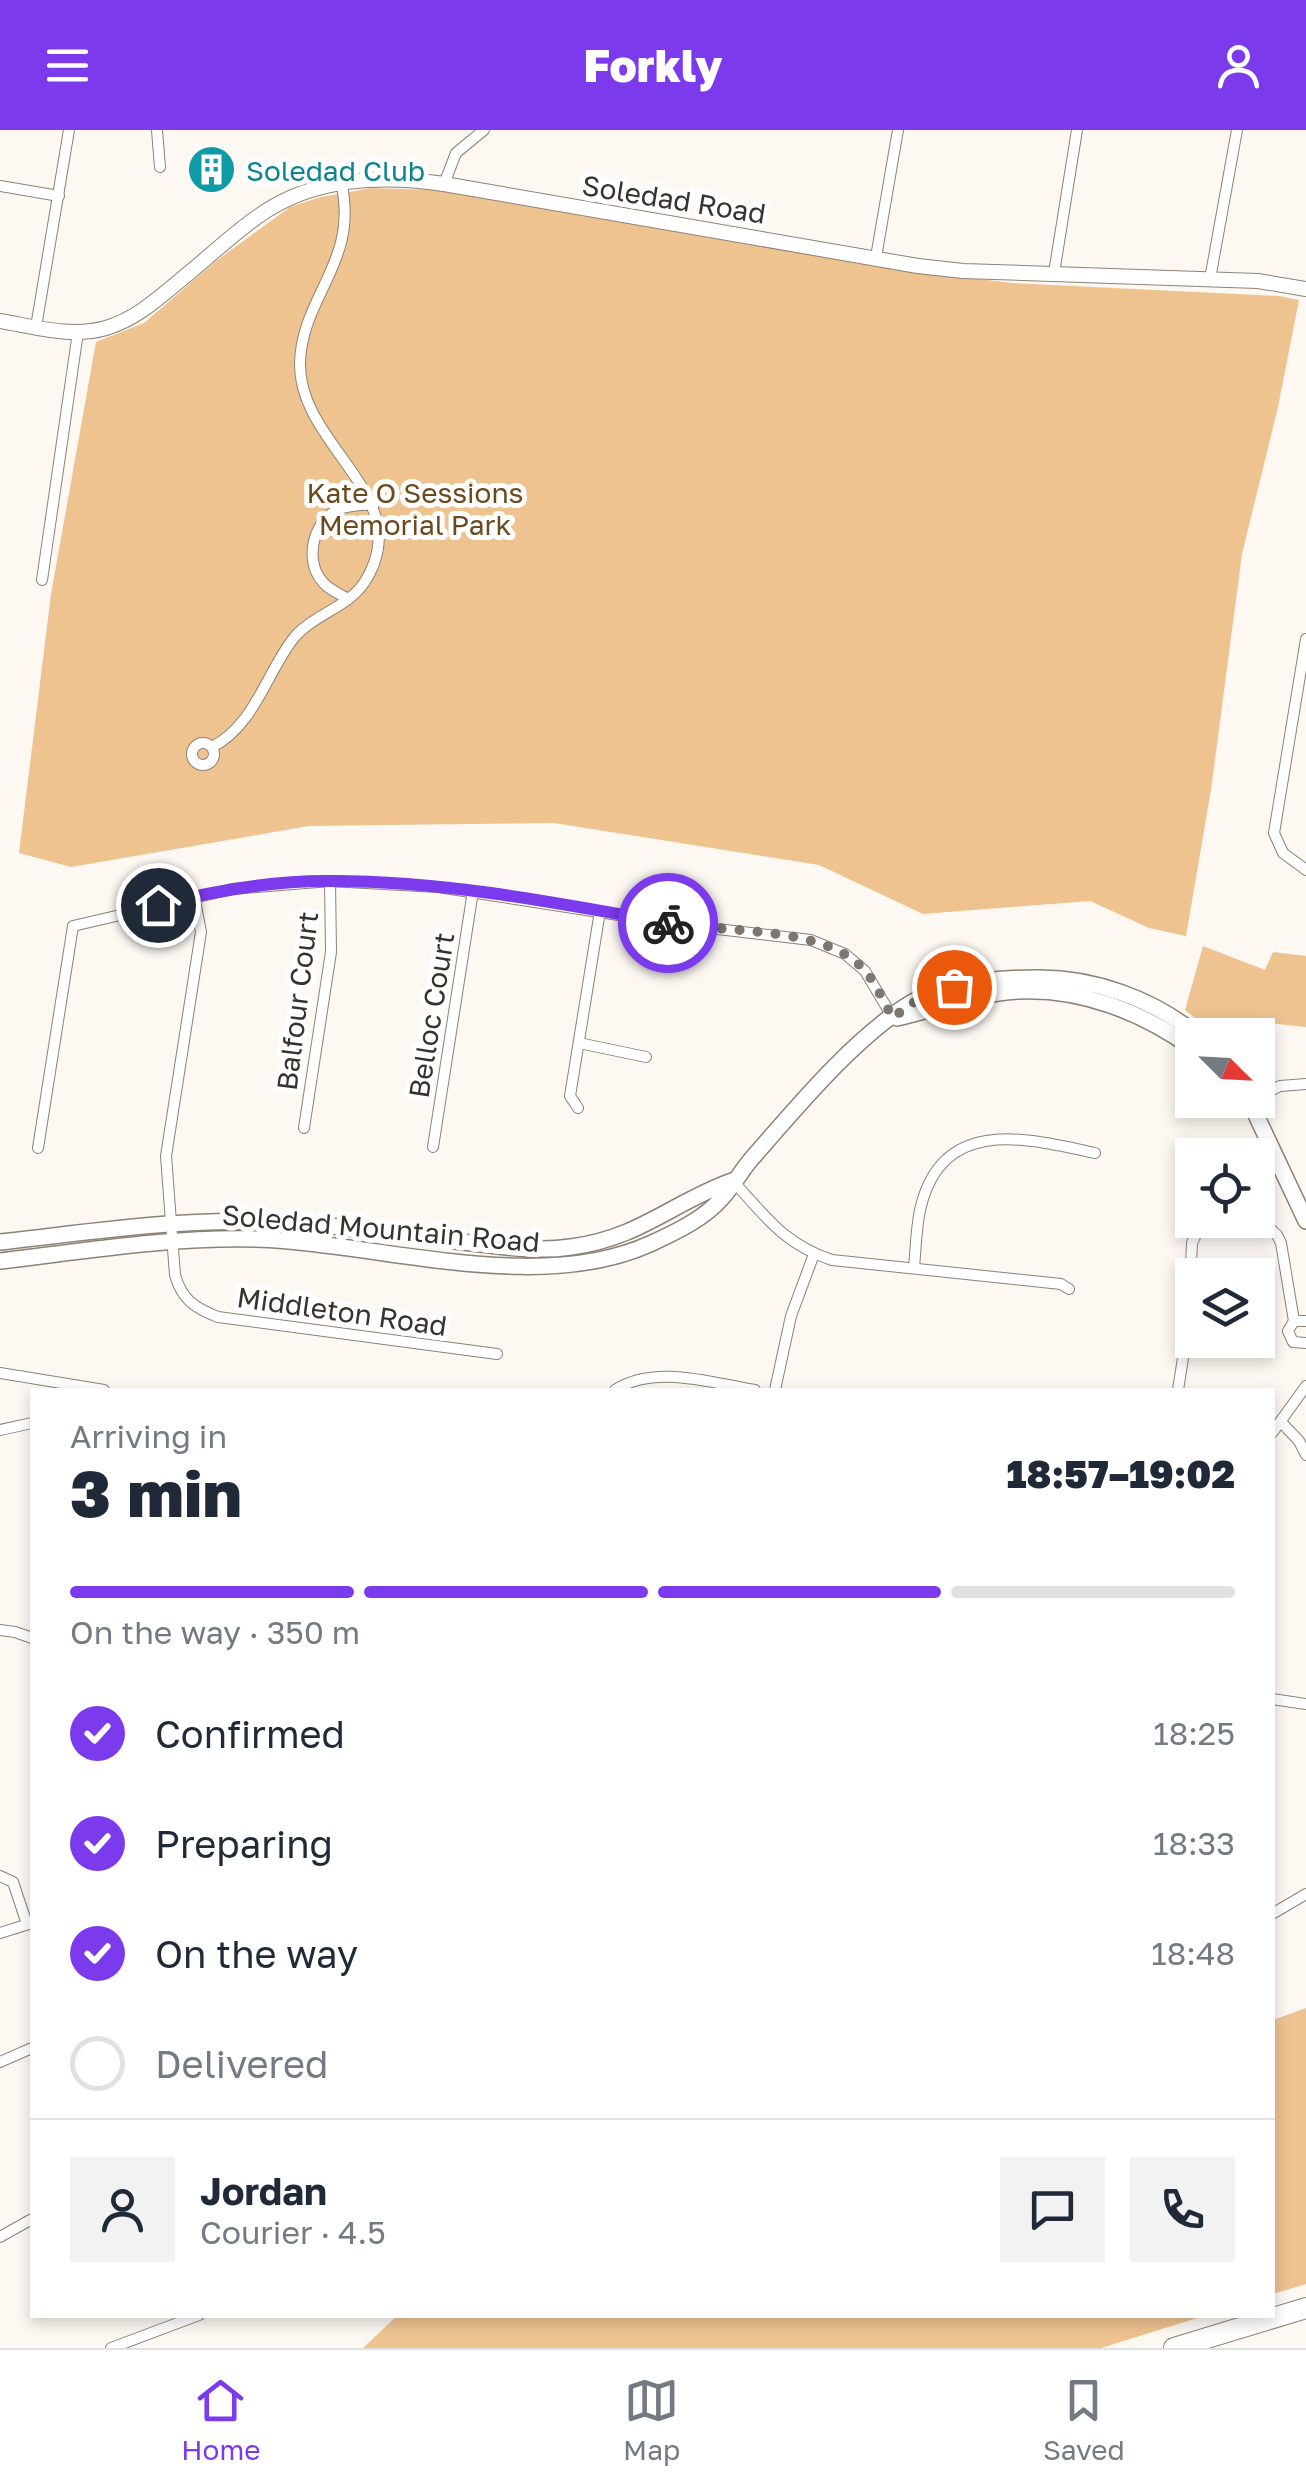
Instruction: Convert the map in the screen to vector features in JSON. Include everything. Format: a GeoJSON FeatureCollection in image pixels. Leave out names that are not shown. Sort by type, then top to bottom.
{"type":"FeatureCollection","features":[{"type":"Feature","properties":{"kind":"highway"},"geometry":{"type":"LineString","coordinates":[[1275,2317],[1306,2308]]}},
{"type":"Feature","properties":{"kind":"highway"},"geometry":{"type":"LineString","coordinates":[[1174,2348],[1273,2318]]}},
{"type":"Feature","properties":{"kind":"main road","name":"Soledad Mountain Road"},"geometry":{"type":"LineString","coordinates":[[0,1261],[108,1246],[214,1238],[298,1241],[512,1266],[572,1266],[622,1255],[676,1231],[708,1211],[846,1057],[910,1004],[954,987],[999,978],[1046,978],[1082,982],[1146,1002],[1176,1018]]}},
{"type":"Feature","properties":{"kind":"main road"},"geometry":{"type":"LineString","coordinates":[[893,1018],[996,994],[1058,993],[1140,1016],[1175,1038]]}},
{"type":"Feature","properties":{"kind":"main road"},"geometry":{"type":"LineString","coordinates":[[1259,1118],[1306,1221]]}},
{"type":"Feature","properties":{"kind":"main road","name":"Soledad Mountain Road"},"geometry":{"type":"LineString","coordinates":[[0,1242],[214,1220],[300,1223],[513,1248],[569,1248],[616,1238],[732,1181]]}},
{"type":"Feature","properties":{"kind":"street"},"geometry":{"type":"LineString","coordinates":[[36,327],[69,130]]}},
{"type":"Feature","properties":{"kind":"street"},"geometry":{"type":"LineString","coordinates":[[157,130],[160,167]]}},
{"type":"Feature","properties":{"kind":"street"},"geometry":{"type":"LineString","coordinates":[[444,184],[456,152],[484,130]]}},
{"type":"Feature","properties":{"kind":"street"},"geometry":{"type":"LineString","coordinates":[[876,258],[898,130]]}},
{"type":"Feature","properties":{"kind":"street"},"geometry":{"type":"LineString","coordinates":[[1054,273],[1077,130]]}},
{"type":"Feature","properties":{"kind":"street"},"geometry":{"type":"LineString","coordinates":[[1210,279],[1237,130]]}},
{"type":"Feature","properties":{"kind":"street","name":"Soledad Road"},"geometry":{"type":"LineString","coordinates":[[78,332],[106,328],[139,314],[260,214],[292,197],[341,182],[406,179],[963,271],[1258,281],[1306,289]]}},
{"type":"Feature","properties":{"kind":"street"},"geometry":{"type":"LineString","coordinates":[[212,747],[224,741],[250,711],[287,646],[301,630],[348,598],[366,580],[376,560],[379,534],[374,504],[318,424],[302,384],[302,344],[344,239],[347,216],[341,182]]}},
{"type":"Feature","properties":{"kind":"street"},"geometry":{"type":"LineString","coordinates":[[0,186],[59,196]]}},
{"type":"Feature","properties":{"kind":"street"},"geometry":{"type":"LineString","coordinates":[[0,321],[78,332],[42,580]]}},
{"type":"Feature","properties":{"kind":"street"},"geometry":{"type":"LineString","coordinates":[[348,598],[322,583],[312,548],[321,526],[334,512],[374,504]]}},
{"type":"Feature","properties":{"kind":"street"},"geometry":{"type":"LineString","coordinates":[[1306,639],[1274,820],[1274,833],[1283,853],[1306,870]]}},
{"type":"Feature","properties":{"kind":"street"},"geometry":{"type":"LineString","coordinates":[[38,1148],[70,931],[84,922],[232,888],[330,880],[474,891],[683,926],[812,940],[846,954],[865,971],[893,1018]]}},
{"type":"Feature","properties":{"kind":"street","name":"Balfour Court"},"geometry":{"type":"LineString","coordinates":[[304,1128],[331,952],[330,880]]}},
{"type":"Feature","properties":{"kind":"street","name":"Belloc Court"},"geometry":{"type":"LineString","coordinates":[[433,1147],[474,891]]}},
{"type":"Feature","properties":{"kind":"street","name":"Middleton Road"},"geometry":{"type":"LineString","coordinates":[[194,896],[201,932],[166,1156],[179,1288],[189,1304],[218,1317],[497,1354]]}},
{"type":"Feature","properties":{"kind":"street"},"geometry":{"type":"LineString","coordinates":[[578,1108],[570,1096],[600,910]]}},
{"type":"Feature","properties":{"kind":"street"},"geometry":{"type":"LineString","coordinates":[[579,1043],[646,1057]]}},
{"type":"Feature","properties":{"kind":"street"},"geometry":{"type":"LineString","coordinates":[[1275,1088],[1306,1084]]}},
{"type":"Feature","properties":{"kind":"street"},"geometry":{"type":"LineString","coordinates":[[914,1268],[920,1206],[931,1180],[947,1161],[970,1144],[1002,1137],[1023,1138],[1095,1153]]}},
{"type":"Feature","properties":{"kind":"street"},"geometry":{"type":"LineString","coordinates":[[732,1181],[786,1239],[832,1260],[1061,1284],[1069,1289]]}},
{"type":"Feature","properties":{"kind":"street"},"geometry":{"type":"LineString","coordinates":[[1275,1232],[1300,1321],[1288,1327],[1290,1339],[1306,1344]]}},
{"type":"Feature","properties":{"kind":"street"},"geometry":{"type":"LineString","coordinates":[[1178,1388],[1195,1238]]}},
{"type":"Feature","properties":{"kind":"street"},"geometry":{"type":"LineString","coordinates":[[775,1388],[791,1316],[814,1254]]}},
{"type":"Feature","properties":{"kind":"street"},"geometry":{"type":"LineString","coordinates":[[0,1372],[92,1388]]}},
{"type":"Feature","properties":{"kind":"street"},"geometry":{"type":"LineString","coordinates":[[617,1388],[628,1381],[673,1376],[743,1388]]}},
{"type":"Feature","properties":{"kind":"street"},"geometry":{"type":"LineString","coordinates":[[1275,1429],[1306,1386]]}},
{"type":"Feature","properties":{"kind":"street"},"geometry":{"type":"LineString","coordinates":[[1281,1422],[1306,1455]]}},
{"type":"Feature","properties":{"kind":"street"},"geometry":{"type":"LineString","coordinates":[[0,1430],[30,1423]]}},
{"type":"Feature","properties":{"kind":"street"},"geometry":{"type":"LineString","coordinates":[[0,1630],[30,1637]]}},
{"type":"Feature","properties":{"kind":"street"},"geometry":{"type":"LineString","coordinates":[[1275,1699],[1306,1704]]}},
{"type":"Feature","properties":{"kind":"street"},"geometry":{"type":"LineString","coordinates":[[0,1876],[12,1882],[30,1923],[0,1933]]}},
{"type":"Feature","properties":{"kind":"street"},"geometry":{"type":"LineString","coordinates":[[1275,1912],[1306,1894]]}},
{"type":"Feature","properties":{"kind":"street"},"geometry":{"type":"LineString","coordinates":[[0,2062],[30,2049]]}},
{"type":"Feature","properties":{"kind":"street"},"geometry":{"type":"LineString","coordinates":[[0,2238],[30,2220]]}},
{"type":"Feature","properties":{"kind":"street"},"geometry":{"type":"LineString","coordinates":[[111,2348],[192,2318]]}},
{"type":"Feature","properties":{"kind":"green space","name":"Kate O Sessions Memorial Park"},"geometry":{"type":"Polygon","coordinates":[[[371,188],[436,190],[880,267],[1013,283],[1299,300],[1242,554],[1211,790],[1186,936],[1149,928],[1090,901],[923,914],[819,865],[554,823],[309,826],[71,867],[19,853],[51,594],[96,342],[144,323],[216,261],[290,207],[371,188]]]}},
{"type":"Feature","properties":{"kind":"green space"},"geometry":{"type":"Polygon","coordinates":[[[1203,946],[1265,970],[1273,952],[1306,956],[1306,1027],[1275,1024],[1275,1018],[1195,1018],[1185,1010],[1203,946]]]}},
{"type":"Feature","properties":{"kind":"green space"},"geometry":{"type":"Polygon","coordinates":[[[1306,2008],[1306,2284],[1275,2293],[1275,2019],[1306,2008]]]}},
{"type":"Feature","properties":{"kind":"green space"},"geometry":{"type":"Polygon","coordinates":[[[395,2318],[1197,2318],[1101,2348],[363,2348],[395,2318]]]}},
{"type":"Feature","properties":{"kind":"way so far"},"geometry":{"type":"LineString","coordinates":[[668,923],[812,940],[846,954],[865,971],[893,1018],[910,1004],[954,987]]}},
{"type":"Feature","properties":{"kind":"place","name":"Soledad Club"},"geometry":{"type":"Point","coordinates":[211,170]}},
{"type":"Feature","properties":{"kind":"route"},"geometry":{"type":"LineString","coordinates":[[158,905],[232,888],[330,880],[474,891],[668,923]]}}]}
